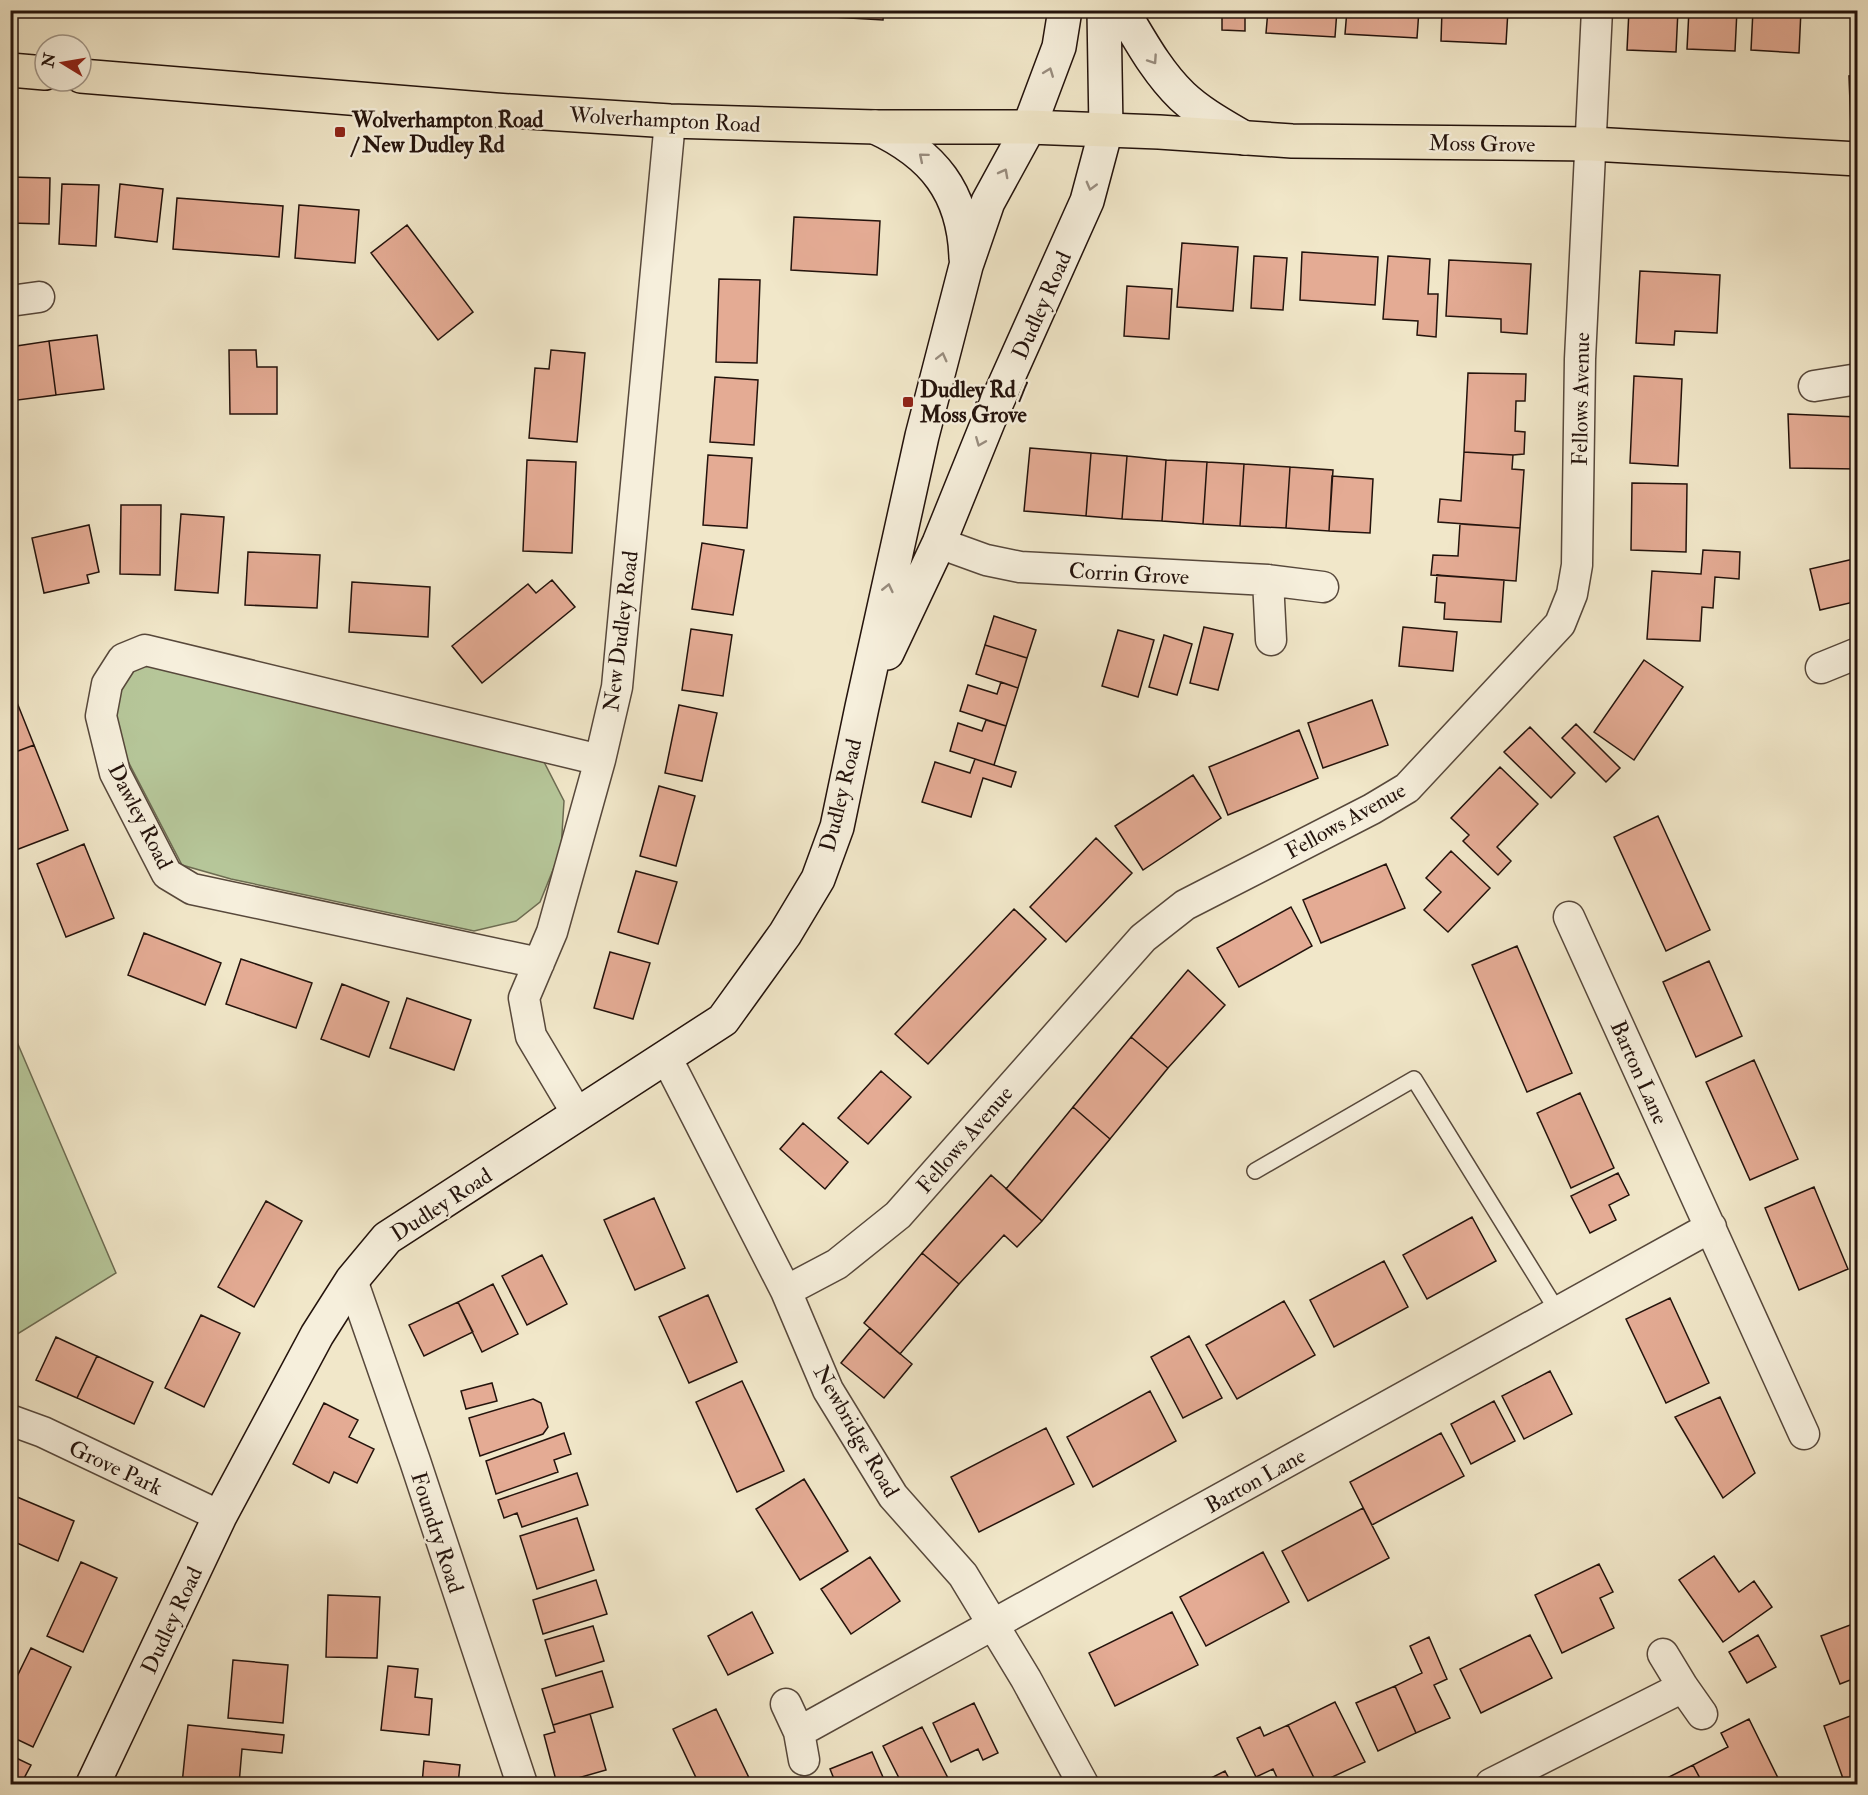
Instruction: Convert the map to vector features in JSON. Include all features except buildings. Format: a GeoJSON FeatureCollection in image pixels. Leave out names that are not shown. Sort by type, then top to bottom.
{"type":"FeatureCollection","features":[{"type":"Feature","properties":{"kind":"highway"},"geometry":{"type":"LineString","coordinates":[[10,70],[33,72]]}},
{"type":"Feature","properties":{"kind":"highway","name":"Wolverhampton Road"},"geometry":{"type":"LineString","coordinates":[[93,77],[670,122],[1106,130]]}},
{"type":"Feature","properties":{"kind":"highway","name":"Moss Grove"},"geometry":{"type":"LineString","coordinates":[[1106,130],[1292,141],[1592,144],[1857,159]]}},
{"type":"Feature","properties":{"kind":"main road","name":"Dudley Road"},"geometry":{"type":"LineString","coordinates":[[93,1785],[220,1516],[317,1335],[352,1280],[387,1238],[723,1020],[785,934],[818,879],[837,827],[922,436],[966,266],[988,202],[1029,127],[1059,47],[1065,10]]}},
{"type":"Feature","properties":{"kind":"main road","name":"Dudley Road"},"geometry":{"type":"LineString","coordinates":[[862,706],[939,543],[988,422],[1087,201],[1106,130],[1104,10]]}},
{"type":"Feature","properties":{"kind":"main road"},"geometry":{"type":"LineString","coordinates":[[1122,10],[1152,59],[1181,95],[1202,112],[1244,138]]}},
{"type":"Feature","properties":{"kind":"main road"},"geometry":{"type":"LineString","coordinates":[[875,127],[912,148],[932,164],[945,181],[961,222],[966,266]]}},
{"type":"Feature","properties":{"kind":"street","name":"Fellows Avenue"},"geometry":{"type":"LineString","coordinates":[[786,1291],[837,1264],[898,1215],[1143,938],[1185,905],[1372,809],[1407,788],[1560,624],[1572,594],[1577,565],[1580,359],[1598,10]]}},
{"type":"Feature","properties":{"kind":"street","name":"New Dudley Road"},"geometry":{"type":"LineString","coordinates":[[578,1115],[531,1036],[524,998],[552,932],[600,760],[617,687],[670,122]]}},
{"type":"Feature","properties":{"kind":"street"},"geometry":{"type":"LineString","coordinates":[[1814,386],[1857,379]]}},
{"type":"Feature","properties":{"kind":"street","name":"Corrin Grove"},"geometry":{"type":"LineString","coordinates":[[939,543],[986,560],[1020,567],[1268,580],[1323,588]]}},
{"type":"Feature","properties":{"kind":"street"},"geometry":{"type":"LineString","coordinates":[[1268,580],[1271,640]]}},
{"type":"Feature","properties":{"kind":"street","name":"Dawley Road"},"geometry":{"type":"LineString","coordinates":[[539,963],[192,889],[167,874],[115,773],[101,716],[107,684],[123,659],[145,650],[600,760]]}},
{"type":"Feature","properties":{"kind":"street"},"geometry":{"type":"LineString","coordinates":[[1821,668],[1857,653]]}},
{"type":"Feature","properties":{"kind":"street","name":"Barton Lane"},"geometry":{"type":"LineString","coordinates":[[1569,917],[1804,1434]]}},
{"type":"Feature","properties":{"kind":"street","name":"Newbridge Road"},"geometry":{"type":"LineString","coordinates":[[666,1057],[786,1291],[828,1390],[893,1496],[963,1575],[1026,1679],[1083,1785]]}},
{"type":"Feature","properties":{"kind":"street","name":"Barton Lane"},"geometry":{"type":"LineString","coordinates":[[786,1704],[801,1746],[993,1624],[1711,1227]]}},
{"type":"Feature","properties":{"kind":"street","name":"Foundry Road"},"geometry":{"type":"LineString","coordinates":[[352,1280],[415,1461],[522,1785]]}},
{"type":"Feature","properties":{"kind":"street","name":"Grove Park"},"geometry":{"type":"LineString","coordinates":[[10,1420],[43,1432],[220,1516]]}},
{"type":"Feature","properties":{"kind":"street"},"geometry":{"type":"LineString","coordinates":[[1663,1654],[1702,1714]]}},
{"type":"Feature","properties":{"kind":"street"},"geometry":{"type":"LineString","coordinates":[[1491,1785],[1683,1687]]}},
{"type":"Feature","properties":{"kind":"lane"},"geometry":{"type":"LineString","coordinates":[[1255,1171],[1414,1079],[1558,1312]]}},
{"type":"Feature","properties":{"kind":"green space"},"geometry":{"type":"Polygon","coordinates":[[[150,666],[542,758],[564,801],[561,850],[540,902],[516,921],[474,931],[231,879],[182,865],[119,744],[111,706],[128,668],[150,666]]]}},
{"type":"Feature","properties":{"kind":"green space"},"geometry":{"type":"Polygon","coordinates":[[[11,1028],[116,1273],[10,1338],[11,1028]]]}},
{"type":"Feature","properties":{"kind":"place","name":"Wolverhampton Road / New Dudley Rd"},"geometry":{"type":"Point","coordinates":[340,132]}},
{"type":"Feature","properties":{"kind":"place","name":"Dudley Rd / Moss Grove"},"geometry":{"type":"Point","coordinates":[908,402]}}]}
